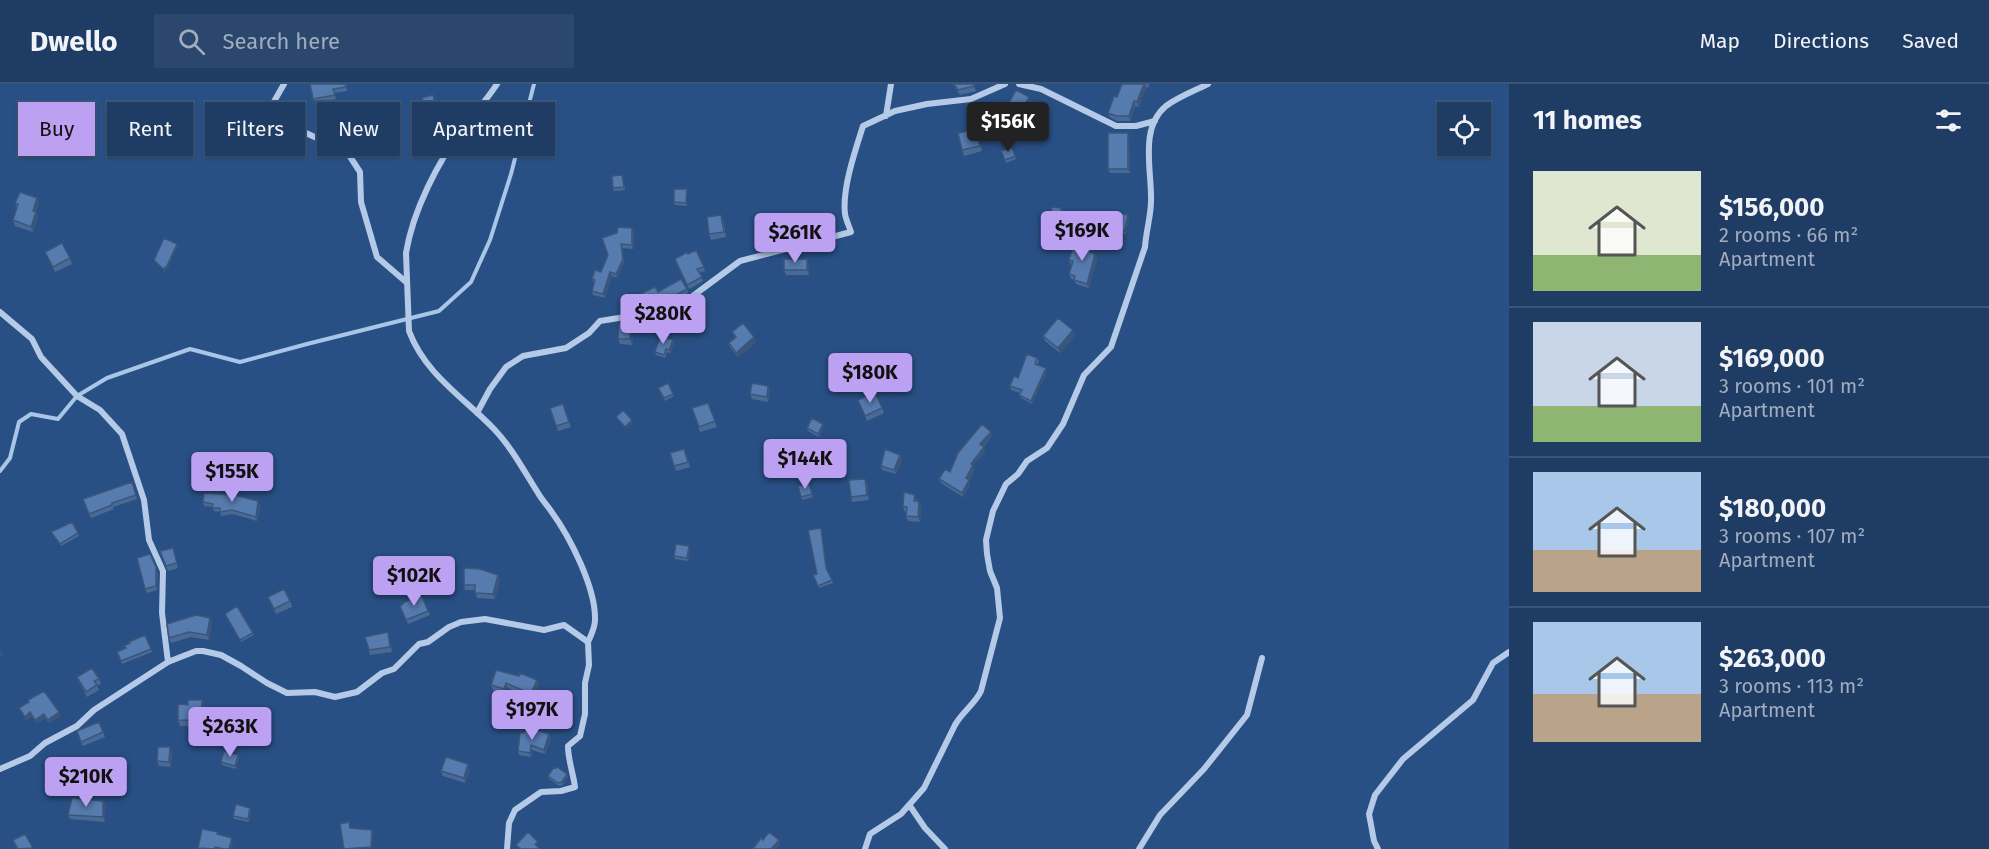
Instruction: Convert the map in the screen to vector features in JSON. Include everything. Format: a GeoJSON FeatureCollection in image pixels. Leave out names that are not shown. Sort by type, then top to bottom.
{"type":"FeatureCollection","features":[{"type":"Feature","properties":{"kind":"street"},"geometry":{"type":"LineString","coordinates":[[284,84],[268,112],[293,127],[347,152],[360,172],[362,202],[377,257],[406,282]]}},
{"type":"Feature","properties":{"kind":"street"},"geometry":{"type":"LineString","coordinates":[[497,84],[462,129],[434,175],[408,242],[406,282],[409,331],[412,340],[430,369],[495,430],[553,513],[584,574],[594,610],[595,621],[588,642],[589,665],[585,683],[585,714],[580,736],[568,746],[568,757],[575,787],[561,791],[541,792],[515,810],[509,823],[507,849]]}},
{"type":"Feature","properties":{"kind":"street"},"geometry":{"type":"LineString","coordinates":[[886,116],[891,84]]}},
{"type":"Feature","properties":{"kind":"street"},"geometry":{"type":"LineString","coordinates":[[477,414],[490,388],[506,367],[523,356],[566,348],[589,333],[600,321],[669,310],[686,301],[740,261],[851,232],[845,213],[848,183],[862,126],[895,111],[927,104],[971,99],[1005,84]]}},
{"type":"Feature","properties":{"kind":"street"},"geometry":{"type":"LineString","coordinates":[[1019,84],[1041,90],[1116,126],[1136,126],[1155,121]]}},
{"type":"Feature","properties":{"kind":"street"},"geometry":{"type":"LineString","coordinates":[[865,849],[870,834],[902,814],[910,806],[929,780],[960,717],[978,697],[984,683],[989,655],[1000,618],[997,588],[988,563],[986,540],[993,511],[1001,493],[1027,461],[1047,448],[1063,424],[1082,379],[1091,366],[1109,349],[1145,247],[1151,202],[1149,173],[1151,130],[1166,106],[1208,84]]}},
{"type":"Feature","properties":{"kind":"street"},"geometry":{"type":"LineString","coordinates":[[0,312],[32,339],[41,357],[77,396],[100,410],[122,434],[144,500],[149,540],[163,571],[162,613],[168,662]]}},
{"type":"Feature","properties":{"kind":"street"},"geometry":{"type":"LineString","coordinates":[[0,769],[30,756],[45,743],[77,726],[94,710],[168,662],[196,651],[221,655],[287,693],[315,692],[335,697],[357,692],[382,674],[394,669],[419,644],[428,642],[449,627],[468,620],[480,618],[544,630],[564,625],[588,642]]}},
{"type":"Feature","properties":{"kind":"street"},"geometry":{"type":"LineString","coordinates":[[1378,849],[1374,841],[1369,814],[1375,795],[1403,759],[1473,700],[1493,663],[1509,652]]}},
{"type":"Feature","properties":{"kind":"street"},"geometry":{"type":"LineString","coordinates":[[1139,849],[1160,815],[1204,770],[1247,715],[1262,658]]}},
{"type":"Feature","properties":{"kind":"street"},"geometry":{"type":"LineString","coordinates":[[910,806],[925,828],[945,849]]}},
{"type":"Feature","properties":{"kind":"building"},"geometry":{"type":"Polygon","coordinates":[[[310,84],[345,84],[346,87],[333,89],[335,95],[313,99],[310,84]]]}},
{"type":"Feature","properties":{"kind":"building"},"geometry":{"type":"Polygon","coordinates":[[[954,84],[973,84],[974,86],[958,90],[954,84]]]}},
{"type":"Feature","properties":{"kind":"building"},"geometry":{"type":"Polygon","coordinates":[[[1122,84],[1144,84],[1137,102],[1134,101],[1129,116],[1116,116],[1108,113],[1114,96],[1117,97],[1122,84]]]}},
{"type":"Feature","properties":{"kind":"building"},"geometry":{"type":"Polygon","coordinates":[[[1016,90],[1029,97],[1022,110],[1009,103],[1016,90]]]}},
{"type":"Feature","properties":{"kind":"building"},"geometry":{"type":"Polygon","coordinates":[[[433,95],[435,102],[423,102],[422,98],[433,95]]]}},
{"type":"Feature","properties":{"kind":"building"},"geometry":{"type":"Polygon","coordinates":[[[976,129],[980,146],[962,150],[958,133],[976,129]]]}},
{"type":"Feature","properties":{"kind":"building"},"geometry":{"type":"Polygon","coordinates":[[[1108,133],[1128,133],[1128,169],[1108,169],[1108,133]]]}},
{"type":"Feature","properties":{"kind":"building"},"geometry":{"type":"Polygon","coordinates":[[[1012,147],[1015,156],[1005,160],[1001,151],[1012,147]]]}},
{"type":"Feature","properties":{"kind":"building"},"geometry":{"type":"Polygon","coordinates":[[[622,175],[624,187],[613,188],[612,176],[622,175]]]}},
{"type":"Feature","properties":{"kind":"building"},"geometry":{"type":"Polygon","coordinates":[[[674,189],[687,189],[686,203],[674,202],[674,189]]]}},
{"type":"Feature","properties":{"kind":"building"},"geometry":{"type":"Polygon","coordinates":[[[20,192],[37,198],[33,211],[36,212],[31,227],[13,220],[18,204],[15,203],[20,192]]]}},
{"type":"Feature","properties":{"kind":"building"},"geometry":{"type":"Polygon","coordinates":[[[1052,207],[1061,208],[1061,217],[1069,217],[1067,234],[1069,234],[1066,245],[1048,239],[1052,207]]]}},
{"type":"Feature","properties":{"kind":"building"},"geometry":{"type":"Polygon","coordinates":[[[1118,213],[1128,215],[1125,231],[1115,229],[1118,213]]]}},
{"type":"Feature","properties":{"kind":"building"},"geometry":{"type":"Polygon","coordinates":[[[721,215],[724,232],[709,234],[707,217],[721,215]]]}},
{"type":"Feature","properties":{"kind":"building"},"geometry":{"type":"Polygon","coordinates":[[[618,227],[632,228],[632,245],[621,244],[623,259],[616,274],[610,272],[603,294],[592,291],[595,270],[601,272],[608,255],[602,238],[617,233],[618,227]]]}},
{"type":"Feature","properties":{"kind":"building"},"geometry":{"type":"Polygon","coordinates":[[[164,238],[177,244],[167,266],[163,269],[154,260],[164,238]]]}},
{"type":"Feature","properties":{"kind":"building"},"geometry":{"type":"Polygon","coordinates":[[[1075,240],[1093,246],[1090,252],[1095,254],[1087,284],[1074,280],[1075,276],[1069,274],[1073,261],[1069,260],[1075,240]]]}},
{"type":"Feature","properties":{"kind":"building"},"geometry":{"type":"Polygon","coordinates":[[[62,243],[70,258],[53,267],[45,252],[62,243]]]}},
{"type":"Feature","properties":{"kind":"building"},"geometry":{"type":"Polygon","coordinates":[[[696,250],[704,267],[697,269],[702,277],[687,285],[675,259],[696,250]]]}},
{"type":"Feature","properties":{"kind":"building"},"geometry":{"type":"Polygon","coordinates":[[[784,259],[807,259],[807,270],[784,270],[784,259]]]}},
{"type":"Feature","properties":{"kind":"building"},"geometry":{"type":"Polygon","coordinates":[[[681,279],[687,289],[667,300],[634,306],[643,301],[640,294],[655,287],[658,292],[681,279]]]}},
{"type":"Feature","properties":{"kind":"building"},"geometry":{"type":"Polygon","coordinates":[[[1058,318],[1073,330],[1058,348],[1043,336],[1058,318]]]}},
{"type":"Feature","properties":{"kind":"building"},"geometry":{"type":"Polygon","coordinates":[[[619,323],[631,323],[630,339],[618,339],[619,323]]]}},
{"type":"Feature","properties":{"kind":"building"},"geometry":{"type":"Polygon","coordinates":[[[743,323],[754,337],[736,353],[729,343],[736,337],[732,332],[743,323]]]}},
{"type":"Feature","properties":{"kind":"building"},"geometry":{"type":"Polygon","coordinates":[[[660,336],[673,340],[664,355],[655,352],[660,336]]]}},
{"type":"Feature","properties":{"kind":"building"},"geometry":{"type":"Polygon","coordinates":[[[1027,354],[1037,358],[1035,364],[1046,368],[1031,401],[1019,395],[1022,390],[1010,386],[1014,376],[1018,378],[1027,354]]]}},
{"type":"Feature","properties":{"kind":"building"},"geometry":{"type":"Polygon","coordinates":[[[668,383],[673,394],[664,398],[658,388],[668,383]]]}},
{"type":"Feature","properties":{"kind":"building"},"geometry":{"type":"Polygon","coordinates":[[[752,383],[768,386],[767,397],[750,394],[752,383]]]}},
{"type":"Feature","properties":{"kind":"building"},"geometry":{"type":"Polygon","coordinates":[[[875,392],[882,408],[865,416],[858,400],[875,392]]]}},
{"type":"Feature","properties":{"kind":"building"},"geometry":{"type":"Polygon","coordinates":[[[708,403],[715,421],[699,427],[692,408],[708,403]]]}},
{"type":"Feature","properties":{"kind":"building"},"geometry":{"type":"Polygon","coordinates":[[[563,404],[569,422],[556,426],[550,408],[563,404]]]}},
{"type":"Feature","properties":{"kind":"building"},"geometry":{"type":"Polygon","coordinates":[[[623,410],[632,420],[625,427],[616,417],[623,410]]]}},
{"type":"Feature","properties":{"kind":"building"},"geometry":{"type":"Polygon","coordinates":[[[812,418],[823,424],[818,434],[807,428],[812,418]]]}},
{"type":"Feature","properties":{"kind":"building"},"geometry":{"type":"Polygon","coordinates":[[[982,424],[991,432],[980,444],[984,447],[971,464],[973,465],[966,478],[969,480],[962,493],[939,479],[945,469],[950,472],[958,453],[982,424]]]}},
{"type":"Feature","properties":{"kind":"building"},"geometry":{"type":"Polygon","coordinates":[[[684,449],[688,462],[674,466],[670,453],[684,449]]]}},
{"type":"Feature","properties":{"kind":"building"},"geometry":{"type":"Polygon","coordinates":[[[885,449],[900,455],[894,470],[881,466],[885,449]]]}},
{"type":"Feature","properties":{"kind":"building"},"geometry":{"type":"Polygon","coordinates":[[[865,479],[867,495],[851,497],[849,480],[865,479]]]}},
{"type":"Feature","properties":{"kind":"building"},"geometry":{"type":"Polygon","coordinates":[[[132,482],[136,495],[89,514],[83,499],[132,482]]]}},
{"type":"Feature","properties":{"kind":"building"},"geometry":{"type":"Polygon","coordinates":[[[809,483],[812,494],[801,497],[798,486],[809,483]]]}},
{"type":"Feature","properties":{"kind":"building"},"geometry":{"type":"Polygon","coordinates":[[[904,492],[915,495],[914,501],[919,501],[918,517],[906,516],[907,507],[903,507],[904,492]]]}},
{"type":"Feature","properties":{"kind":"building"},"geometry":{"type":"Polygon","coordinates":[[[204,493],[234,495],[258,501],[256,517],[232,510],[220,512],[220,508],[212,508],[213,504],[203,502],[204,493]]]}},
{"type":"Feature","properties":{"kind":"building"},"geometry":{"type":"Polygon","coordinates":[[[72,522],[78,533],[60,544],[51,532],[72,522]]]}},
{"type":"Feature","properties":{"kind":"building"},"geometry":{"type":"Polygon","coordinates":[[[821,528],[826,568],[832,580],[818,586],[813,575],[817,574],[808,530],[821,528]]]}},
{"type":"Feature","properties":{"kind":"building"},"geometry":{"type":"Polygon","coordinates":[[[676,544],[689,546],[687,558],[674,556],[676,544]]]}},
{"type":"Feature","properties":{"kind":"building"},"geometry":{"type":"Polygon","coordinates":[[[173,548],[177,563],[166,566],[160,551],[173,548]]]}},
{"type":"Feature","properties":{"kind":"building"},"geometry":{"type":"Polygon","coordinates":[[[150,554],[156,567],[156,586],[145,589],[137,558],[150,554]]]}},
{"type":"Feature","properties":{"kind":"building"},"geometry":{"type":"Polygon","coordinates":[[[464,568],[480,569],[498,575],[493,594],[475,593],[475,585],[464,585],[464,568]]]}},
{"type":"Feature","properties":{"kind":"building"},"geometry":{"type":"Polygon","coordinates":[[[284,589],[290,601],[274,609],[268,597],[284,589]]]}},
{"type":"Feature","properties":{"kind":"building"},"geometry":{"type":"Polygon","coordinates":[[[421,594],[428,611],[406,620],[400,606],[421,594]]]}},
{"type":"Feature","properties":{"kind":"building"},"geometry":{"type":"Polygon","coordinates":[[[237,606],[253,633],[240,640],[225,614],[237,606]]]}},
{"type":"Feature","properties":{"kind":"building"},"geometry":{"type":"Polygon","coordinates":[[[196,615],[210,618],[207,635],[189,632],[169,638],[167,624],[196,615]]]}},
{"type":"Feature","properties":{"kind":"building"},"geometry":{"type":"Polygon","coordinates":[[[388,632],[390,647],[369,650],[365,637],[388,632]]]}},
{"type":"Feature","properties":{"kind":"building"},"geometry":{"type":"Polygon","coordinates":[[[145,635],[151,649],[121,661],[117,652],[126,648],[124,646],[129,642],[145,635]]]}},
{"type":"Feature","properties":{"kind":"building"},"geometry":{"type":"Polygon","coordinates":[[[92,668],[99,679],[94,681],[97,685],[86,692],[77,677],[92,668]]]}},
{"type":"Feature","properties":{"kind":"building"},"geometry":{"type":"Polygon","coordinates":[[[496,670],[519,676],[520,673],[537,680],[531,694],[506,683],[504,689],[491,685],[496,670]]]}},
{"type":"Feature","properties":{"kind":"building"},"geometry":{"type":"Polygon","coordinates":[[[44,691],[59,712],[48,720],[44,714],[35,720],[30,712],[25,717],[19,708],[44,691]]]}},
{"type":"Feature","properties":{"kind":"building"},"geometry":{"type":"Polygon","coordinates":[[[188,700],[202,700],[201,721],[178,720],[178,704],[188,705],[188,700]]]}},
{"type":"Feature","properties":{"kind":"building"},"geometry":{"type":"Polygon","coordinates":[[[99,722],[103,732],[81,742],[77,731],[99,722]]]}},
{"type":"Feature","properties":{"kind":"building"},"geometry":{"type":"Polygon","coordinates":[[[537,730],[549,734],[544,750],[531,745],[530,753],[518,751],[520,733],[523,731],[535,733],[537,730]]]}},
{"type":"Feature","properties":{"kind":"building"},"geometry":{"type":"Polygon","coordinates":[[[158,747],[170,747],[169,762],[157,761],[158,747]]]}},
{"type":"Feature","properties":{"kind":"building"},"geometry":{"type":"Polygon","coordinates":[[[224,751],[238,755],[235,766],[221,762],[224,751]]]}},
{"type":"Feature","properties":{"kind":"building"},"geometry":{"type":"Polygon","coordinates":[[[446,757],[468,764],[464,778],[441,771],[446,757]]]}},
{"type":"Feature","properties":{"kind":"building"},"geometry":{"type":"Polygon","coordinates":[[[554,767],[567,774],[562,782],[558,783],[548,776],[554,767]]]}},
{"type":"Feature","properties":{"kind":"building"},"geometry":{"type":"Polygon","coordinates":[[[72,798],[103,801],[103,817],[68,815],[72,798]]]}},
{"type":"Feature","properties":{"kind":"building"},"geometry":{"type":"Polygon","coordinates":[[[236,804],[250,808],[248,819],[233,816],[236,804]]]}},
{"type":"Feature","properties":{"kind":"building"},"geometry":{"type":"Polygon","coordinates":[[[349,822],[350,828],[372,830],[371,847],[344,849],[340,824],[349,822]]]}},
{"type":"Feature","properties":{"kind":"building"},"geometry":{"type":"Polygon","coordinates":[[[202,829],[232,838],[229,849],[198,848],[202,829]]]}},
{"type":"Feature","properties":{"kind":"building"},"geometry":{"type":"Polygon","coordinates":[[[528,832],[538,842],[535,844],[540,849],[521,849],[516,845],[528,832]]]}},
{"type":"Feature","properties":{"kind":"building"},"geometry":{"type":"Polygon","coordinates":[[[769,832],[779,840],[771,849],[753,849],[761,838],[763,840],[769,832]]]}},
{"type":"Feature","properties":{"kind":"building"},"geometry":{"type":"Polygon","coordinates":[[[25,834],[33,848],[18,849],[13,840],[25,834]]]}},
{"type":"Feature","properties":{"kind":"waterway"},"geometry":{"type":"LineString","coordinates":[[0,471],[10,458],[19,422],[31,414],[58,419],[77,396],[107,378],[190,349],[240,362],[439,311],[471,282],[490,240],[511,174],[534,84]]}}]}
